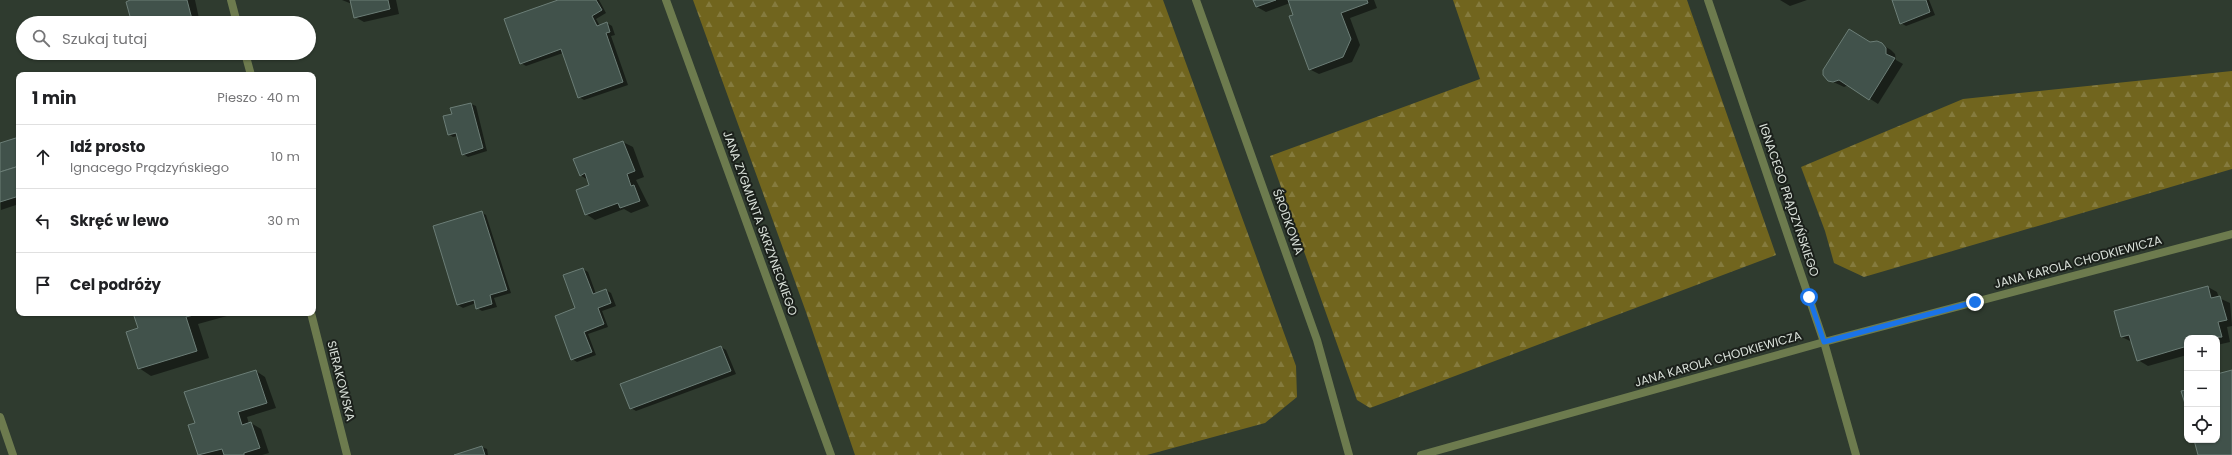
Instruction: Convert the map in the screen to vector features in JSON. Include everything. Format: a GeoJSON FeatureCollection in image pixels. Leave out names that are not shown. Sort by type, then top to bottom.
{"type":"FeatureCollection","features":[{"type":"Feature","properties":{"kind":"street"},"geometry":{"type":"LineString","coordinates":[[232,0],[235,16]]}},
{"type":"Feature","properties":{"kind":"street","name":"JANA ZYGMUNTA SKRZYNECKIEGO"},"geometry":{"type":"LineString","coordinates":[[666,0],[831,455]]}},
{"type":"Feature","properties":{"kind":"street","name":"ŚRODKOWA"},"geometry":{"type":"LineString","coordinates":[[1196,0],[1317,340],[1349,455]]}},
{"type":"Feature","properties":{"kind":"street","name":"IGNACEGO PRĄDZYŃSKIEGO"},"geometry":{"type":"LineString","coordinates":[[1708,0],[1824,342],[1856,455]]}},
{"type":"Feature","properties":{"kind":"street"},"geometry":{"type":"LineString","coordinates":[[247,60],[249,72]]}},
{"type":"Feature","properties":{"kind":"street","name":"JANA KAROLA CHODKIEWICZA"},"geometry":{"type":"LineString","coordinates":[[1421,455],[1824,342],[2232,234]]}},
{"type":"Feature","properties":{"kind":"street","name":"SIERAKOWSKA"},"geometry":{"type":"LineString","coordinates":[[312,316],[347,455]]}},
{"type":"Feature","properties":{"kind":"street"},"geometry":{"type":"LineString","coordinates":[[0,417],[12,455]]}},
{"type":"Feature","properties":{"kind":"green space"},"geometry":{"type":"Polygon","coordinates":[[[693,0],[1163,0],[1296,366],[1297,397],[1265,423],[1147,455],[855,455],[806,312],[693,0]]]}},
{"type":"Feature","properties":{"kind":"green space"},"geometry":{"type":"Polygon","coordinates":[[[1453,0],[1687,0],[1776,255],[1370,408],[1357,400],[1270,156],[1480,79],[1453,0]]]}},
{"type":"Feature","properties":{"kind":"green space"},"geometry":{"type":"Polygon","coordinates":[[[2232,71],[2232,169],[1864,277],[1834,263],[1825,231],[1801,167],[1963,99],[2232,71]]]}},
{"type":"Feature","properties":{"kind":"building"},"geometry":{"type":"Polygon","coordinates":[[[130,0],[187,0],[191,16],[130,16],[126,2],[130,0]]]}},
{"type":"Feature","properties":{"kind":"building"},"geometry":{"type":"Polygon","coordinates":[[[350,0],[388,0],[390,9],[354,18],[350,0]]]}},
{"type":"Feature","properties":{"kind":"building"},"geometry":{"type":"Polygon","coordinates":[[[558,0],[596,0],[602,10],[592,16],[597,26],[607,22],[610,32],[606,33],[623,82],[578,98],[561,49],[520,64],[504,19],[558,0]]]}},
{"type":"Feature","properties":{"kind":"building"},"geometry":{"type":"Polygon","coordinates":[[[1253,0],[1276,0],[1256,7],[1253,0]]]}},
{"type":"Feature","properties":{"kind":"building"},"geometry":{"type":"Polygon","coordinates":[[[1288,0],[1367,0],[1368,3],[1341,13],[1351,39],[1343,57],[1309,70],[1289,16],[1293,15],[1288,0]]]}},
{"type":"Feature","properties":{"kind":"building"},"geometry":{"type":"Polygon","coordinates":[[[1892,0],[1926,0],[1930,12],[1900,24],[1892,0]]]}},
{"type":"Feature","properties":{"kind":"building"},"geometry":{"type":"Polygon","coordinates":[[[1849,29],[1870,42],[1877,41],[1882,43],[1886,48],[1886,54],[1895,58],[1869,100],[1839,80],[1833,82],[1828,81],[1823,75],[1823,70],[1849,29]]]}},
{"type":"Feature","properties":{"kind":"building"},"geometry":{"type":"Polygon","coordinates":[[[471,103],[483,148],[462,155],[456,133],[448,135],[443,116],[452,114],[450,108],[471,103]]]}},
{"type":"Feature","properties":{"kind":"building"},"geometry":{"type":"Polygon","coordinates":[[[16,138],[16,167],[0,172],[0,143],[16,138]]]}},
{"type":"Feature","properties":{"kind":"building"},"geometry":{"type":"Polygon","coordinates":[[[623,141],[635,171],[627,174],[631,186],[634,185],[640,201],[620,208],[618,203],[585,215],[576,190],[589,185],[585,173],[580,176],[573,159],[623,141]]]}},
{"type":"Feature","properties":{"kind":"building"},"geometry":{"type":"Polygon","coordinates":[[[16,167],[16,197],[0,202],[0,172],[16,167]]]}},
{"type":"Feature","properties":{"kind":"building"},"geometry":{"type":"Polygon","coordinates":[[[482,211],[507,290],[490,295],[492,304],[476,309],[474,300],[457,305],[433,226],[482,211]]]}},
{"type":"Feature","properties":{"kind":"building"},"geometry":{"type":"Polygon","coordinates":[[[583,268],[593,294],[606,289],[611,303],[598,308],[604,324],[584,332],[592,352],[571,360],[555,316],[575,308],[563,275],[583,268]]]}},
{"type":"Feature","properties":{"kind":"building"},"geometry":{"type":"Polygon","coordinates":[[[2208,286],[2211,298],[2220,296],[2227,320],[2218,322],[2222,337],[2220,337],[2220,335],[2184,335],[2184,347],[2137,361],[2129,335],[2121,337],[2114,311],[2208,286]]]}},
{"type":"Feature","properties":{"kind":"building"},"geometry":{"type":"Polygon","coordinates":[[[134,316],[190,316],[186,317],[197,351],[138,369],[126,332],[138,328],[134,316]]]}},
{"type":"Feature","properties":{"kind":"building"},"geometry":{"type":"Polygon","coordinates":[[[721,346],[731,371],[630,409],[620,384],[721,346]]]}},
{"type":"Feature","properties":{"kind":"building"},"geometry":{"type":"Polygon","coordinates":[[[256,370],[267,403],[238,412],[242,425],[251,422],[260,448],[244,453],[244,455],[224,455],[222,449],[198,455],[188,425],[195,423],[184,392],[256,370]]]}},
{"type":"Feature","properties":{"kind":"building"},"geometry":{"type":"Polygon","coordinates":[[[2232,370],[2232,455],[2198,455],[2195,443],[2220,443],[2220,373],[2232,370]]]}},
{"type":"Feature","properties":{"kind":"building"},"geometry":{"type":"Polygon","coordinates":[[[2184,390],[2184,400],[2181,391],[2184,390]]]}},
{"type":"Feature","properties":{"kind":"building"},"geometry":{"type":"Polygon","coordinates":[[[482,446],[485,455],[454,455],[482,446]]]}},
{"type":"Feature","properties":{"kind":"route"},"geometry":{"type":"LineString","coordinates":[[1809,297],[1824,342],[1975,302]]}}]}
